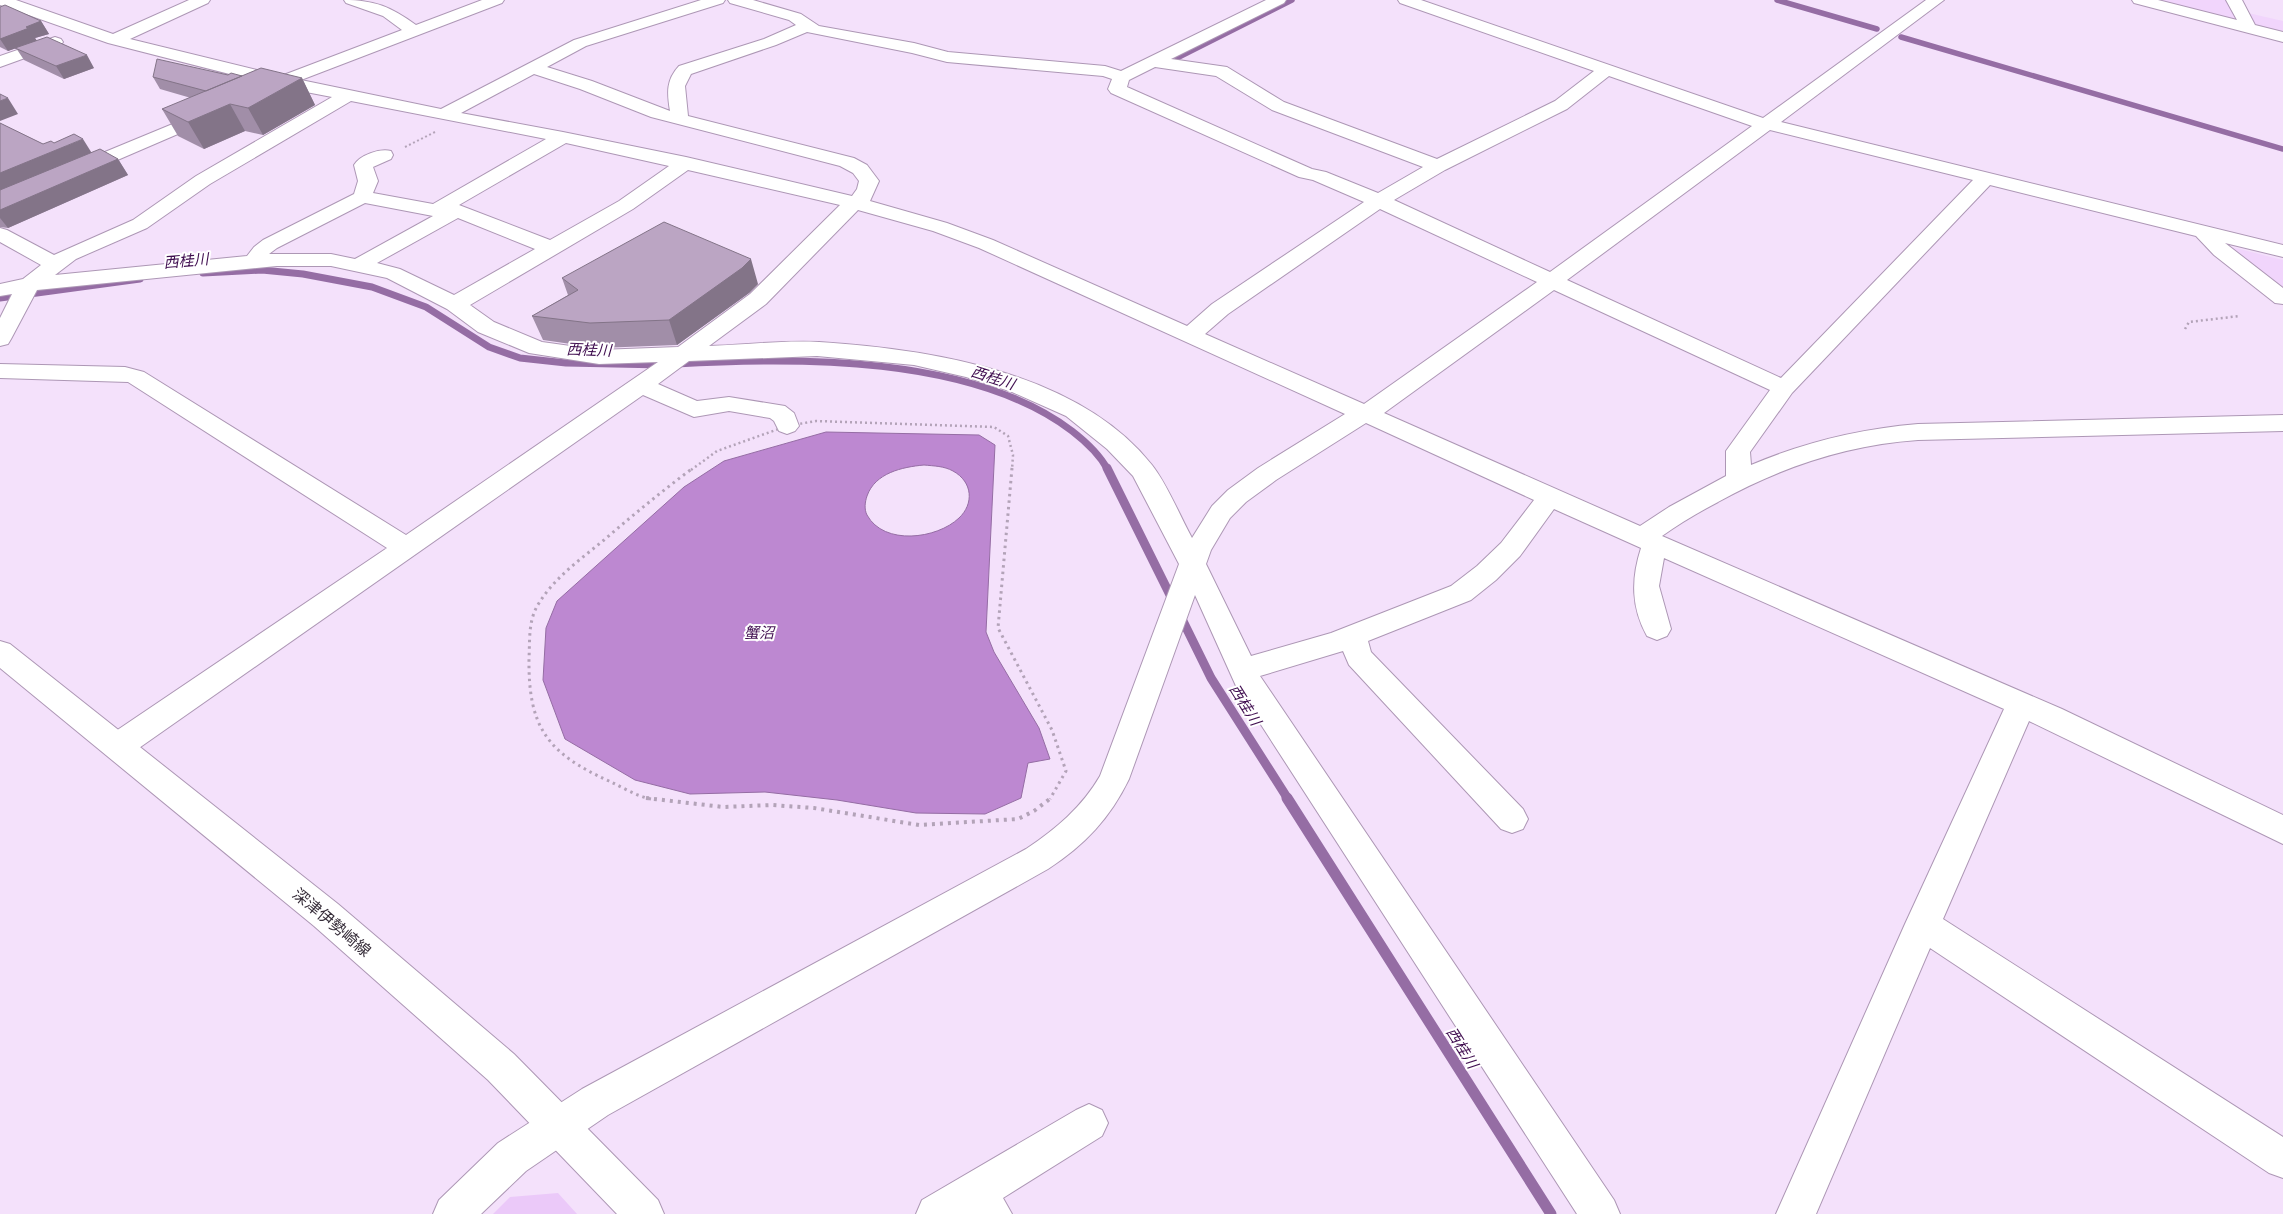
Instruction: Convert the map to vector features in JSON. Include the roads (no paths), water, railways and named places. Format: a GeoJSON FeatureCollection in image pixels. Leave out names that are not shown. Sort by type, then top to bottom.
{"type":"FeatureCollection","features":[{"type":"Feature","properties":{"kind":"street"},"geometry":{"type":"LineString","coordinates":[[1,0],[84,31],[114,40],[281,81],[348,95],[443,122],[563,137],[686,163],[855,203],[940,227],[986,244],[1649,541],[2021,704],[2198,787],[2283,830]]}},
{"type":"Feature","properties":{"kind":"street"},"geometry":{"type":"LineString","coordinates":[[114,40],[202,0]]}},
{"type":"Feature","properties":{"kind":"street"},"geometry":{"type":"LineString","coordinates":[[352,0],[389,13],[412,30]]}},
{"type":"Feature","properties":{"kind":"street"},"geometry":{"type":"LineString","coordinates":[[260,93],[281,81],[412,30],[496,0]]}},
{"type":"Feature","properties":{"kind":"street"},"geometry":{"type":"LineString","coordinates":[[443,122],[532,68],[580,43],[717,0]]}},
{"type":"Feature","properties":{"kind":"street"},"geometry":{"type":"LineString","coordinates":[[736,0],[796,17],[815,30],[914,48],[947,57],[1105,71],[1122,76],[1278,0]]}},
{"type":"Feature","properties":{"kind":"street"},"geometry":{"type":"LineString","coordinates":[[1406,0],[1767,124],[2283,251]]}},
{"type":"Feature","properties":{"kind":"street"},"geometry":{"type":"LineString","coordinates":[[453,1214],[512,1157],[603,1097],[1056,847],[1082,825],[1104,799],[1122,758],[1198,550],[1227,504],[1267,474],[1345,424],[1382,405],[1936,0]]}},
{"type":"Feature","properties":{"kind":"street"},"geometry":{"type":"LineString","coordinates":[[2140,0],[2283,37]]}},
{"type":"Feature","properties":{"kind":"street"},"geometry":{"type":"LineString","coordinates":[[2234,0],[2250,28]]}},
{"type":"Feature","properties":{"kind":"street"},"geometry":{"type":"LineString","coordinates":[[680,119],[675,85],[677,76],[685,70],[770,42],[807,26]]}},
{"type":"Feature","properties":{"kind":"street"},"geometry":{"type":"LineString","coordinates":[[0,62],[84,31]]}},
{"type":"Feature","properties":{"kind":"street"},"geometry":{"type":"LineString","coordinates":[[1152,62],[1221,71],[1278,106],[1438,166]]}},
{"type":"Feature","properties":{"kind":"street"},"geometry":{"type":"LineString","coordinates":[[118,746],[645,382],[771,288],[868,189],[869,181],[860,169],[848,162],[680,119],[532,68]]}},
{"type":"Feature","properties":{"kind":"street"},"geometry":{"type":"LineString","coordinates":[[1190,335],[1220,309],[1380,201],[1438,166],[1560,105],[1607,70]]}},
{"type":"Feature","properties":{"kind":"street"},"geometry":{"type":"LineString","coordinates":[[1122,76],[1117,89],[1306,173],[1319,176],[1380,201],[1784,388]]}},
{"type":"Feature","properties":{"kind":"street"},"geometry":{"type":"LineString","coordinates":[[0,340],[28,286],[56,264],[69,255],[140,224],[203,180],[348,95]]}},
{"type":"Feature","properties":{"kind":"street"},"geometry":{"type":"LineString","coordinates":[[63,176],[224,108]]}},
{"type":"Feature","properties":{"kind":"street"},"geometry":{"type":"LineString","coordinates":[[435,211],[563,137]]}},
{"type":"Feature","properties":{"kind":"street"},"geometry":{"type":"LineString","coordinates":[[362,197],[368,181],[363,165],[384,155]]}},
{"type":"Feature","properties":{"kind":"street"},"geometry":{"type":"LineString","coordinates":[[456,304],[626,205],[686,163]]}},
{"type":"Feature","properties":{"kind":"street"},"geometry":{"type":"LineString","coordinates":[[1739,479],[1738,451],[1784,388],[1986,178]]}},
{"type":"Feature","properties":{"kind":"street"},"geometry":{"type":"LineString","coordinates":[[253,263],[260,251],[270,244],[362,197],[435,211],[457,211],[551,248]]}},
{"type":"Feature","properties":{"kind":"street"},"geometry":{"type":"LineString","coordinates":[[358,266],[457,211]]}},
{"type":"Feature","properties":{"kind":"street"},"geometry":{"type":"LineString","coordinates":[[2203,231],[2221,251],[2283,298]]}},
{"type":"Feature","properties":{"kind":"street"},"geometry":{"type":"LineString","coordinates":[[0,234],[56,264]]}},
{"type":"Feature","properties":{"kind":"street"},"geometry":{"type":"LineString","coordinates":[[0,290],[277,260],[331,260],[393,273],[456,304],[486,327],[537,348],[600,357],[817,349],[891,355],[934,361],[972,371],[1049,399],[1074,412],[1101,430],[1143,471],[1191,570],[1208,592],[1246,678],[1600,1214]]}},
{"type":"Feature","properties":{"kind":"street"},"geometry":{"type":"LineString","coordinates":[[0,371],[125,374],[136,377],[407,548]]}},
{"type":"Feature","properties":{"kind":"street"},"geometry":{"type":"LineString","coordinates":[[645,382],[694,409],[729,404],[777,411],[786,418],[787,426]]}},
{"type":"Feature","properties":{"kind":"street"},"geometry":{"type":"LineString","coordinates":[[1657,629],[1645,594],[1646,572],[1649,541],[1662,522],[1739,479],[1792,457],[1844,442],[1895,433],[2283,423]]}},
{"type":"Feature","properties":{"kind":"street"},"geometry":{"type":"LineString","coordinates":[[1242,670],[1352,636],[1440,603],[1461,593],[1478,582],[1523,536],[1548,496]]}},
{"type":"Feature","properties":{"kind":"street"},"geometry":{"type":"LineString","coordinates":[[1352,636],[1359,657],[1512,819]]}},
{"type":"Feature","properties":{"kind":"street","name":"深津伊勢崎線"},"geometry":{"type":"LineString","coordinates":[[0,652],[333,922],[501,1067],[644,1214]]}},
{"type":"Feature","properties":{"kind":"street"},"geometry":{"type":"LineString","coordinates":[[1800,1213],[1922,924],[2021,704]]}},
{"type":"Feature","properties":{"kind":"street"},"geometry":{"type":"LineString","coordinates":[[1922,924],[2283,1159]]}},
{"type":"Feature","properties":{"kind":"street"},"geometry":{"type":"LineString","coordinates":[[936,1214],[982,1204],[1089,1123]]}},
{"type":"Feature","properties":{"kind":"water","name":"蟹沼"},"geometry":{"type":"Polygon","coordinates":[[[826,432],[979,435],[995,445],[986,632],[994,652],[1039,728],[1050,759],[1028,763],[1021,798],[985,814],[916,813],[837,800],[765,792],[690,794],[635,780],[565,739],[543,680],[546,628],[557,601],[684,487],[724,461],[826,432]],[[924,465],[890,473],[876,482],[871,488],[867,496],[865,510],[875,525],[885,532],[911,536],[938,531],[959,518],[964,512],[969,500],[969,493],[968,487],[960,476],[950,469],[924,465]]]}},
{"type":"Feature","properties":{"kind":"waterway"},"geometry":{"type":"LineString","coordinates":[[1177,58],[1292,0]]}},
{"type":"Feature","properties":{"kind":"waterway"},"geometry":{"type":"LineString","coordinates":[[1777,0],[1877,29]]}},
{"type":"Feature","properties":{"kind":"waterway"},"geometry":{"type":"LineString","coordinates":[[1901,37],[2283,149]]}},
{"type":"Feature","properties":{"kind":"waterway","name":"西桂川"},"geometry":{"type":"LineString","coordinates":[[203,273],[262,270],[303,274],[372,287],[426,307],[489,347],[520,358],[566,363],[663,365]]}},
{"type":"Feature","properties":{"kind":"waterway","name":"西桂川"},"geometry":{"type":"LineString","coordinates":[[0,298],[140,279]]}},
{"type":"Feature","properties":{"kind":"waterway","name":"西桂川"},"geometry":{"type":"LineString","coordinates":[[676,364],[774,361],[882,366],[934,375],[985,387],[1031,406],[1072,431],[1097,454],[1107,468]]}},
{"type":"Feature","properties":{"kind":"waterway","name":"西桂川"},"geometry":{"type":"LineString","coordinates":[[1107,468],[1173,601]]}},
{"type":"Feature","properties":{"kind":"waterway","name":"西桂川"},"geometry":{"type":"LineString","coordinates":[[1180,615],[1211,678],[1288,799]]}},
{"type":"Feature","properties":{"kind":"waterway","name":"西桂川"},"geometry":{"type":"LineString","coordinates":[[1287,798],[1551,1214]]}}]}
